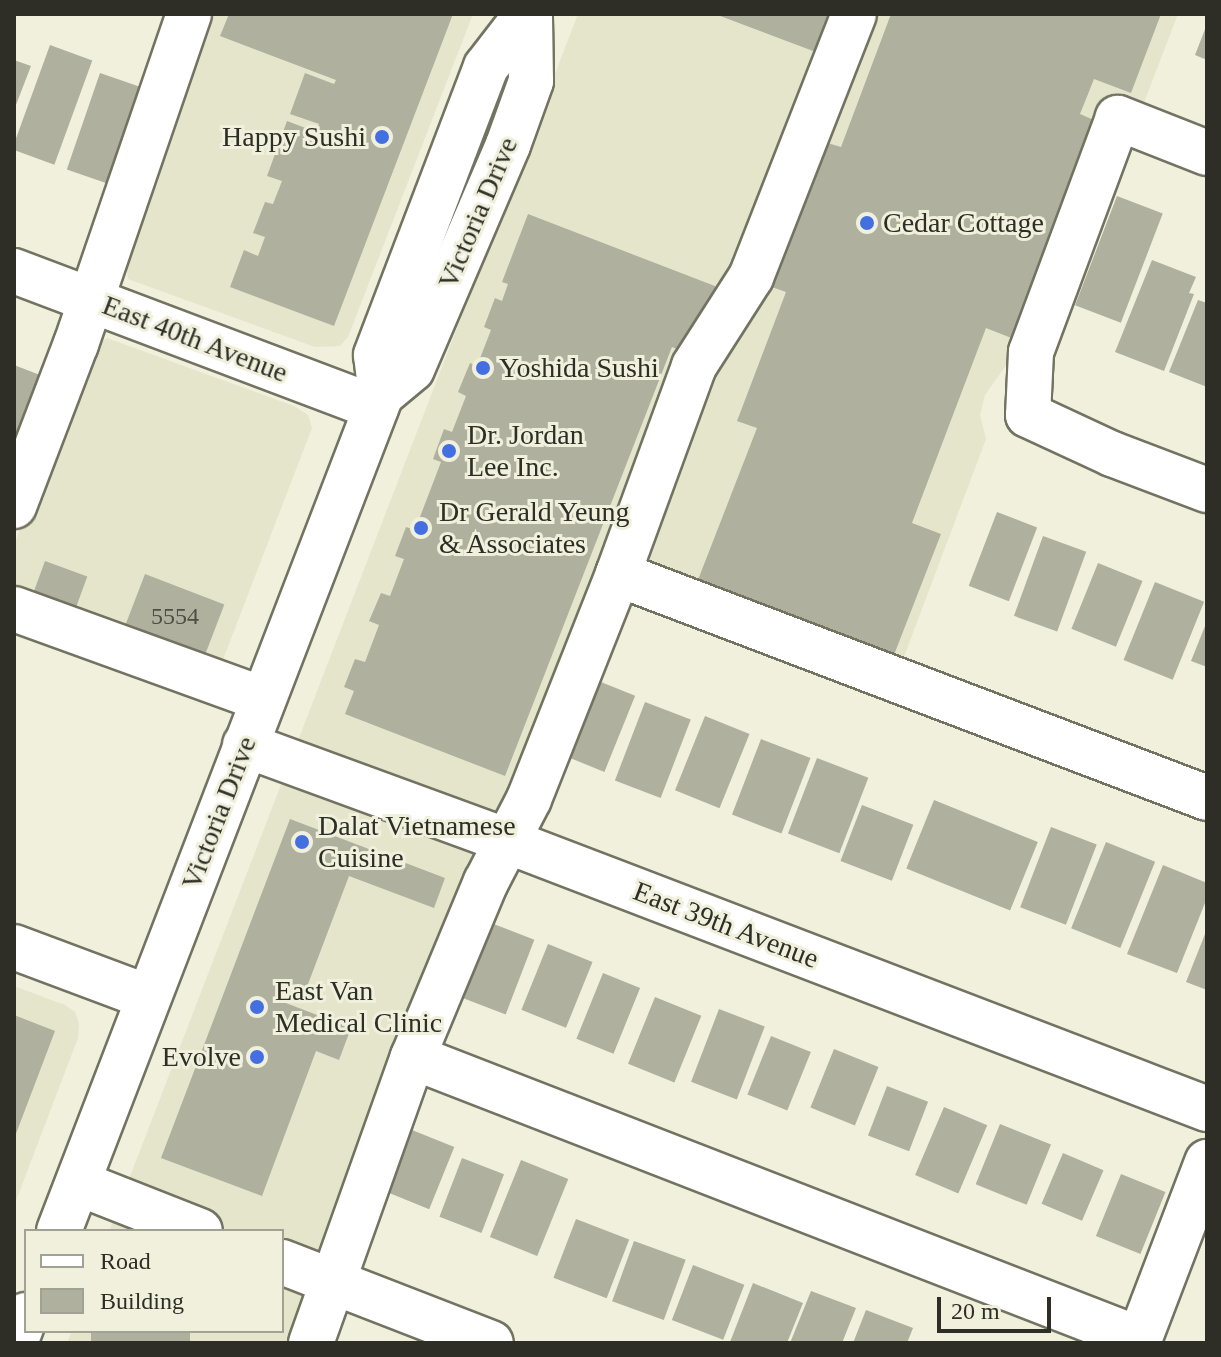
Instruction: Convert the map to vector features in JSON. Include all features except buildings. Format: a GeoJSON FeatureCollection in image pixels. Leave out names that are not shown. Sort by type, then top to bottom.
{"type":"FeatureCollection","features":[{"type":"Feature","properties":{"kind":"street"},"geometry":{"type":"LineString","coordinates":[[14,506],[91,300],[189,14]]}},
{"type":"Feature","properties":{"kind":"street","name":"Victoria Drive"},"geometry":{"type":"LineString","coordinates":[[60,1229],[379,402],[376,355],[486,67],[529,14]]}},
{"type":"Feature","properties":{"kind":"street"},"geometry":{"type":"LineString","coordinates":[[311,1343],[413,1057],[486,882],[529,799],[618,574],[694,366],[751,277],[854,14]]}},
{"type":"Feature","properties":{"kind":"street"},"geometry":{"type":"LineString","coordinates":[[1207,153],[1118,118],[1031,352],[1028,415],[1112,454],[1207,490]]}},
{"type":"Feature","properties":{"kind":"street","name":"East 40th Avenue"},"geometry":{"type":"LineString","coordinates":[[14,271],[379,402]]}},
{"type":"Feature","properties":{"kind":"street"},"geometry":{"type":"LineString","coordinates":[[618,574],[1207,798]]}},
{"type":"Feature","properties":{"kind":"street"},"geometry":{"type":"LineString","coordinates":[[14,609],[262,699]]}},
{"type":"Feature","properties":{"kind":"street","name":"East 39th Avenue"},"geometry":{"type":"LineString","coordinates":[[245,745],[507,841],[1207,1109]]}},
{"type":"Feature","properties":{"kind":"street"},"geometry":{"type":"LineString","coordinates":[[14,947],[148,997]]}},
{"type":"Feature","properties":{"kind":"street"},"geometry":{"type":"LineString","coordinates":[[413,1057],[1138,1341],[1207,1162]]}},
{"type":"Feature","properties":{"kind":"street"},"geometry":{"type":"LineString","coordinates":[[78,1183],[195,1229]]}},
{"type":"Feature","properties":{"kind":"street"},"geometry":{"type":"LineString","coordinates":[[284,1263],[491,1343]]}},
{"type":"Feature","properties":{"kind":"street"},"geometry":{"type":"LineString","coordinates":[[15,1343],[24,1320]]}},
{"type":"Feature","properties":{"kind":"shaded area"},"geometry":{"type":"Polygon","coordinates":[[[215,14],[473,14],[348,337],[340,346],[315,347],[128,279],[125,253],[215,14]]]}},
{"type":"Feature","properties":{"kind":"shaded area"},"geometry":{"type":"Polygon","coordinates":[[[578,14],[1178,14],[1143,105],[1017,359],[1007,364],[985,395],[980,415],[986,439],[896,678],[618,574],[298,1343],[67,1343],[71,1333],[284,1333],[284,1229],[110,1229],[578,14]]]}},
{"type":"Feature","properties":{"kind":"shaded area"},"geometry":{"type":"Polygon","coordinates":[[[107,338],[294,406],[308,415],[312,428],[219,670],[14,591],[14,546],[86,353],[107,338]]]}},
{"type":"Feature","properties":{"kind":"shaded area"},"geometry":{"type":"Polygon","coordinates":[[[14,986],[65,1005],[75,1012],[79,1024],[78,1038],[14,1206],[14,986]]]}},
{"type":"Feature","properties":{"kind":"place","name":"Happy Sushi"},"geometry":{"type":"Point","coordinates":[382,137]}},
{"type":"Feature","properties":{"kind":"place","name":"Cedar Cottage"},"geometry":{"type":"Point","coordinates":[867,223]}},
{"type":"Feature","properties":{"kind":"place","name":"Yoshida Sushi"},"geometry":{"type":"Point","coordinates":[483,368]}},
{"type":"Feature","properties":{"kind":"place","name":"Dr. Jordan Lee Inc."},"geometry":{"type":"Point","coordinates":[449,451]}},
{"type":"Feature","properties":{"kind":"place","name":"Dr Gerald Yeung & Associates"},"geometry":{"type":"Point","coordinates":[421,528]}},
{"type":"Feature","properties":{"kind":"place","name":"Dalat Vietnamese Cuisine"},"geometry":{"type":"Point","coordinates":[302,842]}},
{"type":"Feature","properties":{"kind":"place","name":"East Van Medical Clinic"},"geometry":{"type":"Point","coordinates":[257,1007]}},
{"type":"Feature","properties":{"kind":"place","name":"Evolve"},"geometry":{"type":"Point","coordinates":[257,1057]}}]}
